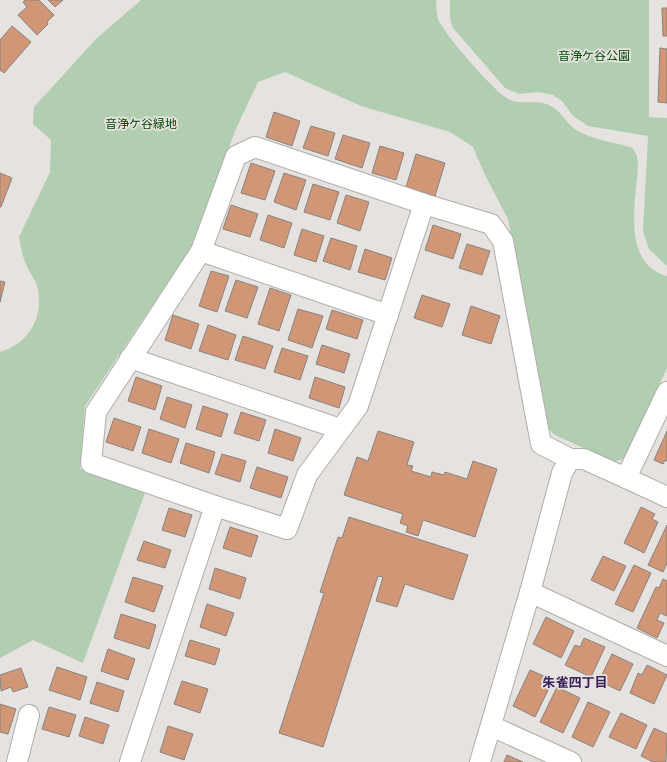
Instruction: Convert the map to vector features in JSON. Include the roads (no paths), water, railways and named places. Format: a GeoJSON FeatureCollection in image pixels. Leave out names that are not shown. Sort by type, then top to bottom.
{"type":"FeatureCollection","features":[{"type":"Feature","properties":{"kind":"street"},"geometry":{"type":"LineString","coordinates":[[424,204],[358,406],[307,475],[287,529],[91,463],[96,412],[201,251],[236,156],[255,147],[424,204],[491,224],[503,241],[541,444],[570,459],[584,459],[667,497]]}},
{"type":"Feature","properties":{"kind":"street"},"geometry":{"type":"LineString","coordinates":[[201,251],[388,314]]}},
{"type":"Feature","properties":{"kind":"street"},"geometry":{"type":"LineString","coordinates":[[130,358],[340,429]]}},
{"type":"Feature","properties":{"kind":"street"},"geometry":{"type":"LineString","coordinates":[[626,478],[667,392]]}},
{"type":"Feature","properties":{"kind":"street"},"geometry":{"type":"LineString","coordinates":[[480,762],[530,592],[562,473],[570,459]]}},
{"type":"Feature","properties":{"kind":"street"},"geometry":{"type":"LineString","coordinates":[[130,762],[215,506]]}},
{"type":"Feature","properties":{"kind":"street"},"geometry":{"type":"LineString","coordinates":[[530,592],[667,656]]}},
{"type":"Feature","properties":{"kind":"street"},"geometry":{"type":"LineString","coordinates":[[17,762],[29,715]]}},
{"type":"Feature","properties":{"kind":"street"},"geometry":{"type":"LineString","coordinates":[[491,726],[571,762]]}},
{"type":"Feature","properties":{"kind":"district","name":"朱雀四丁目"},"geometry":{"type":"Point","coordinates":[575,682]}},
{"type":"Feature","properties":{"kind":"park label","name":"音浄ケ谷公園"},"geometry":{"type":"Point","coordinates":[594,56]}},
{"type":"Feature","properties":{"kind":"park label","name":"音浄ケ谷緑地"},"geometry":{"type":"Point","coordinates":[141,124]}}]}
